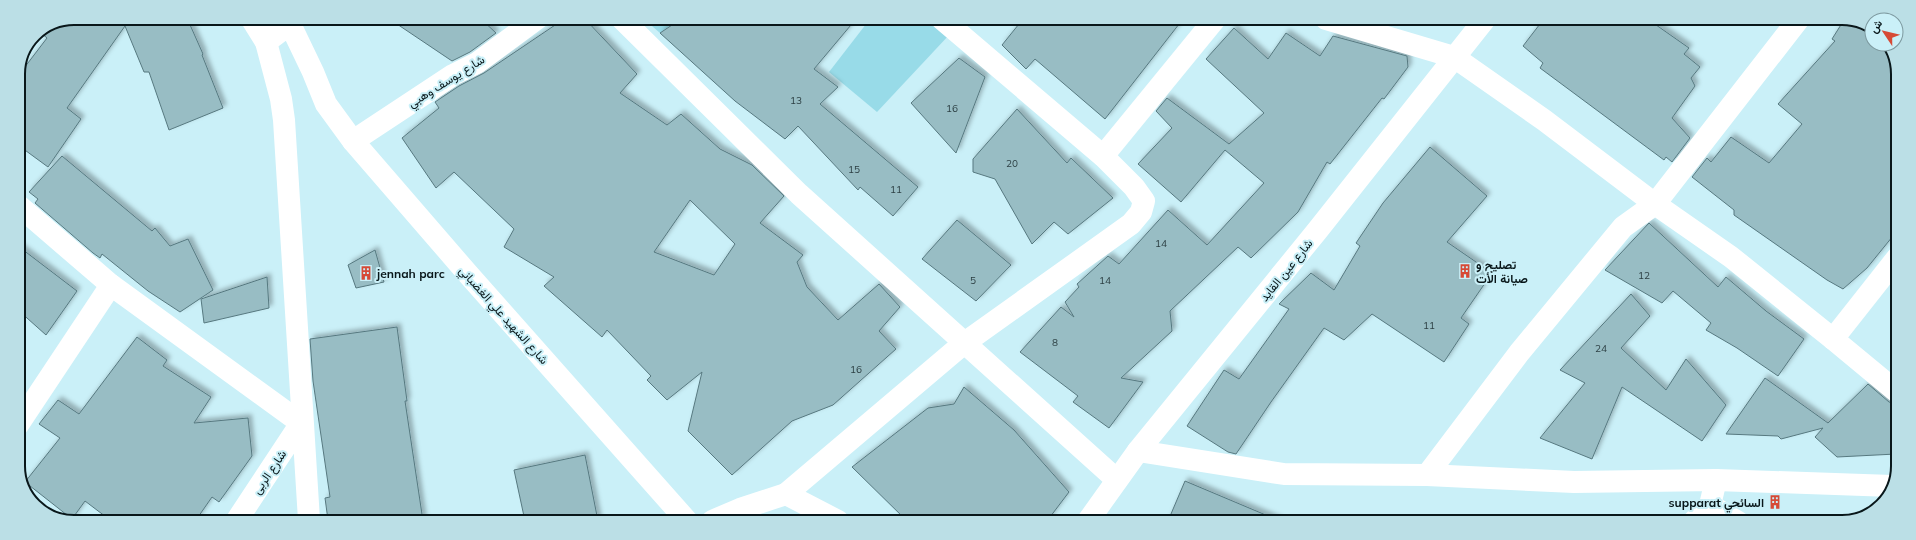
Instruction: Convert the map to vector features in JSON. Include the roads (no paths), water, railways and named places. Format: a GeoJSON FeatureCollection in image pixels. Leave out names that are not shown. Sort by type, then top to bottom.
{"type":"FeatureCollection","features":[{"type":"Feature","properties":{"kind":"street"},"geometry":{"type":"LineString","coordinates":[[255,25],[266,42],[281,99],[284,120],[309,515]]}},
{"type":"Feature","properties":{"kind":"street"},"geometry":{"type":"LineString","coordinates":[[266,42],[285,25]]}},
{"type":"Feature","properties":{"kind":"street","name":"شارع الشهيد علي الغضباني"},"geometry":{"type":"LineString","coordinates":[[291,25],[314,72],[326,104],[353,141],[468,274],[682,515]]}},
{"type":"Feature","properties":{"kind":"street","name":"شارع يوسف وهبي"},"geometry":{"type":"LineString","coordinates":[[353,141],[453,75],[477,63],[529,25]]}},
{"type":"Feature","properties":{"kind":"street"},"geometry":{"type":"LineString","coordinates":[[628,25],[799,194],[963,344],[1117,480]]}},
{"type":"Feature","properties":{"kind":"street"},"geometry":{"type":"LineString","coordinates":[[726,515],[786,494],[963,344],[1131,224],[1141,212],[1144,201],[1134,187],[1103,156],[949,25]]}},
{"type":"Feature","properties":{"kind":"street"},"geometry":{"type":"LineString","coordinates":[[1103,156],[1210,25]]}},
{"type":"Feature","properties":{"kind":"street"},"geometry":{"type":"LineString","coordinates":[[1346,25],[1454,57],[1544,120],[1655,204],[1731,257],[1833,338],[1891,388]]}},
{"type":"Feature","properties":{"kind":"street","name":"شارع عين القايد"},"geometry":{"type":"LineString","coordinates":[[1092,515],[1138,451],[1317,231],[1454,57],[1482,25]]}},
{"type":"Feature","properties":{"kind":"street"},"geometry":{"type":"LineString","coordinates":[[1427,475],[1518,353],[1623,227],[1655,204],[1794,25]]}},
{"type":"Feature","properties":{"kind":"street"},"geometry":{"type":"LineString","coordinates":[[25,211],[111,285],[302,423]]}},
{"type":"Feature","properties":{"kind":"street"},"geometry":{"type":"LineString","coordinates":[[1833,338],[1891,266]]}},
{"type":"Feature","properties":{"kind":"street"},"geometry":{"type":"LineString","coordinates":[[25,414],[111,285]]}},
{"type":"Feature","properties":{"kind":"street","name":"شارع الربى"},"geometry":{"type":"LineString","coordinates":[[240,515],[302,423]]}},
{"type":"Feature","properties":{"kind":"street"},"geometry":{"type":"LineString","coordinates":[[1138,451],[1284,474],[1427,475],[1574,482],[1716,480],[1887,486]]}},
{"type":"Feature","properties":{"kind":"street"},"geometry":{"type":"LineString","coordinates":[[1700,515],[1710,505],[1716,480]]}},
{"type":"Feature","properties":{"kind":"street"},"geometry":{"type":"LineString","coordinates":[[786,494],[826,515]]}},
{"type":"Feature","properties":{"kind":"street"},"geometry":{"type":"LineString","coordinates":[[1710,505],[1726,515]]}},
{"type":"Feature","properties":{"kind":"place","name":"تصليح و صيانة الأت"},"geometry":{"type":"Point","coordinates":[1465,271]}},
{"type":"Feature","properties":{"kind":"place","name":"jennah parc"},"geometry":{"type":"Point","coordinates":[366,273]}},
{"type":"Feature","properties":{"kind":"place","name":"supparat السائحي"},"geometry":{"type":"Point","coordinates":[1775,502]}}]}
